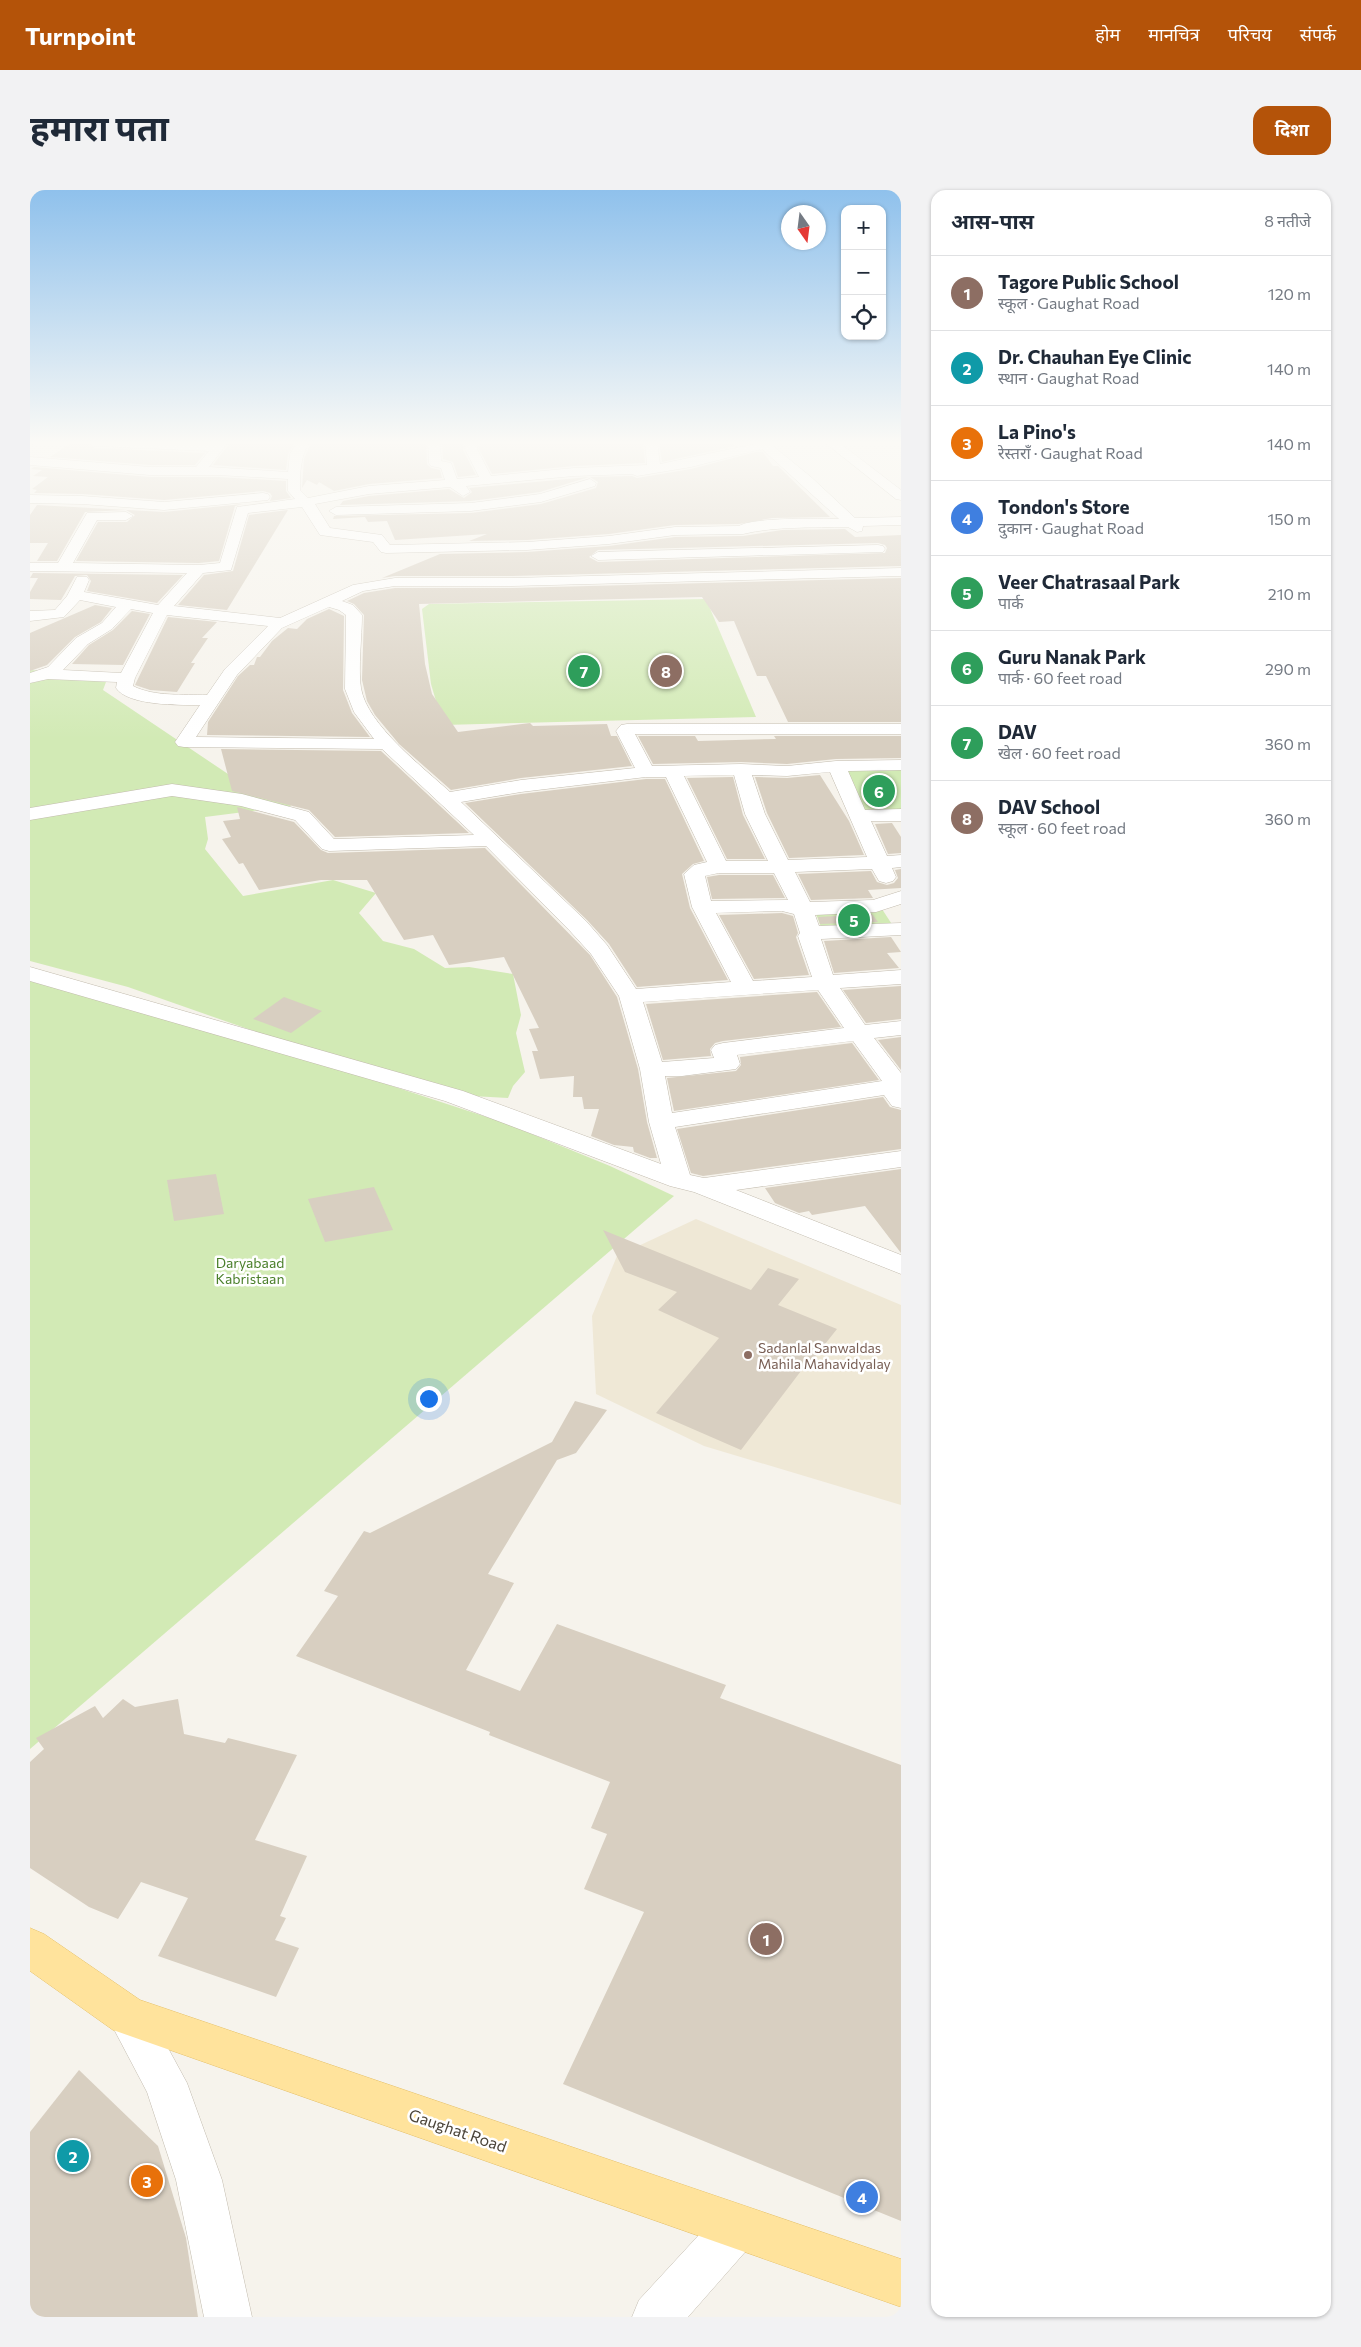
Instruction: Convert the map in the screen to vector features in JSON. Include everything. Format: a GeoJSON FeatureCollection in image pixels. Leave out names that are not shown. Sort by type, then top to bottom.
{"type":"FeatureCollection","features":[{"type":"Feature","properties":{"kind":"main road","name":"Gaughat Road"},"geometry":{"type":"LineString","coordinates":[[30,1947],[128,2016],[901,2283]]}},
{"type":"Feature","properties":{"kind":"street"},"geometry":{"type":"LineString","coordinates":[[62,567],[80,540]]}},
{"type":"Feature","properties":{"kind":"street"},"geometry":{"type":"LineString","coordinates":[[30,566],[199,569],[226,567],[234,540]]}},
{"type":"Feature","properties":{"kind":"street"},"geometry":{"type":"LineString","coordinates":[[379,540],[393,557],[406,562],[438,548],[450,540]]}},
{"type":"Feature","properties":{"kind":"street"},"geometry":{"type":"LineString","coordinates":[[438,548],[527,546],[604,540]]}},
{"type":"Feature","properties":{"kind":"street"},"geometry":{"type":"LineString","coordinates":[[870,540],[901,572]]}},
{"type":"Feature","properties":{"kind":"street"},"geometry":{"type":"LineString","coordinates":[[495,561],[582,556],[702,555],[878,549]]}},
{"type":"Feature","properties":{"kind":"street"},"geometry":{"type":"LineString","coordinates":[[395,582],[400,565]]}},
{"type":"Feature","properties":{"kind":"street"},"geometry":{"type":"LineString","coordinates":[[30,616],[59,614],[67,608],[82,580],[96,567]]}},
{"type":"Feature","properties":{"kind":"street"},"geometry":{"type":"LineString","coordinates":[[395,582],[415,571],[434,568]]}},
{"type":"Feature","properties":{"kind":"street"},"geometry":{"type":"LineString","coordinates":[[199,569],[162,610],[127,678],[124,688],[131,692],[152,697],[212,700]]}},
{"type":"Feature","properties":{"kind":"street"},"geometry":{"type":"LineString","coordinates":[[387,744],[184,742],[242,659],[282,623],[358,588],[395,582],[512,582],[901,572]]}},
{"type":"Feature","properties":{"kind":"street"},"geometry":{"type":"LineString","coordinates":[[75,595],[162,610],[214,614],[282,623]]}},
{"type":"Feature","properties":{"kind":"street"},"geometry":{"type":"LineString","coordinates":[[325,602],[342,604],[350,609],[354,615],[353,689],[357,702],[387,744],[490,840],[578,926],[599,950],[630,996],[652,1069],[661,1122],[691,1183]]}},
{"type":"Feature","properties":{"kind":"street"},"geometry":{"type":"LineString","coordinates":[[48,674],[82,641],[107,626],[128,604]]}},
{"type":"Feature","properties":{"kind":"street"},"geometry":{"type":"LineString","coordinates":[[30,678],[48,674],[127,678]]}},
{"type":"Feature","properties":{"kind":"street"},"geometry":{"type":"LineString","coordinates":[[646,772],[625,731],[627,729],[901,728]]}},
{"type":"Feature","properties":{"kind":"street"},"geometry":{"type":"LineString","coordinates":[[445,799],[521,786],[646,772],[741,769],[788,771],[836,766],[901,765]]}},
{"type":"Feature","properties":{"kind":"street"},"geometry":{"type":"LineString","coordinates":[[702,907],[782,905],[803,909],[876,906],[900,901],[878,862],[836,766]]}},
{"type":"Feature","properties":{"kind":"street"},"geometry":{"type":"LineString","coordinates":[[661,1122],[897,1090],[896,1083],[825,983],[809,936],[811,933],[803,909],[755,814],[741,769]]}},
{"type":"Feature","properties":{"kind":"street"},"geometry":{"type":"LineString","coordinates":[[672,771],[719,867]]}},
{"type":"Feature","properties":{"kind":"street"},"geometry":{"type":"LineString","coordinates":[[30,814],[172,790],[242,800],[302,816],[329,845],[490,840]]}},
{"type":"Feature","properties":{"kind":"street"},"geometry":{"type":"LineString","coordinates":[[857,816],[901,815]]}},
{"type":"Feature","properties":{"kind":"street"},"geometry":{"type":"LineString","coordinates":[[745,987],[702,907],[694,874],[701,869],[719,867],[831,866],[901,861]]}},
{"type":"Feature","properties":{"kind":"street"},"geometry":{"type":"LineString","coordinates":[[811,933],[901,929]]}},
{"type":"Feature","properties":{"kind":"street"},"geometry":{"type":"LineString","coordinates":[[30,974],[454,1096],[691,1183],[898,1262]]}},
{"type":"Feature","properties":{"kind":"street"},"geometry":{"type":"LineString","coordinates":[[630,996],[901,977]]}},
{"type":"Feature","properties":{"kind":"street"},"geometry":{"type":"LineString","coordinates":[[652,1069],[682,1069],[728,1064],[723,1050],[901,1028]]}},
{"type":"Feature","properties":{"kind":"street"},"geometry":{"type":"LineString","coordinates":[[691,1183],[901,1159]]}},
{"type":"Feature","properties":{"kind":"street"},"geometry":{"type":"LineString","coordinates":[[128,2016],[165,2083],[199,2180],[228,2317]]}},
{"type":"Feature","properties":{"kind":"street"},"geometry":{"type":"LineString","coordinates":[[656,2317],[737,2227]]}},
{"type":"Feature","properties":{"kind":"shaded area","name":"Sadanlal Sanwaldas Mahila Mahavidyalay"},"geometry":{"type":"Polygon","coordinates":[[[696,1219],[901,1305],[901,1505],[704,1446],[596,1394],[592,1316],[617,1256],[696,1219]]]}},
{"type":"Feature","properties":{"kind":"green space"},"geometry":{"type":"Polygon","coordinates":[[[706,599],[756,717],[443,725],[431,684],[422,609],[429,604],[706,599]]]}},
{"type":"Feature","properties":{"kind":"green space"},"geometry":{"type":"Polygon","coordinates":[[[30,670],[109,674],[103,690],[228,774],[316,785],[290,806],[205,817],[208,839],[205,849],[243,896],[333,880],[376,893],[359,913],[383,941],[414,949],[445,968],[469,967],[513,974],[521,1015],[516,1033],[525,1072],[513,1086],[508,1098],[472,1096],[302,1048],[128,987],[30,961],[30,670]]]}},
{"type":"Feature","properties":{"kind":"green space"},"geometry":{"type":"Polygon","coordinates":[[[901,770],[901,811],[865,812],[848,771],[901,770]]]}},
{"type":"Feature","properties":{"kind":"green space"},"geometry":{"type":"Polygon","coordinates":[[[882,909],[893,926],[821,927],[816,914],[882,909]]]}},
{"type":"Feature","properties":{"kind":"green space","name":"Daryabaad Kabristaan"},"geometry":{"type":"Polygon","coordinates":[[[30,972],[328,1065],[505,1123],[610,1166],[674,1196],[30,1749],[30,972]]]}},
{"type":"Feature","properties":{"kind":"building"},"geometry":{"type":"Polygon","coordinates":[[[30,540],[69,540],[57,561],[37,561],[48,543],[30,543],[30,540]]]}},
{"type":"Feature","properties":{"kind":"building"},"geometry":{"type":"Polygon","coordinates":[[[88,540],[225,540],[219,561],[199,563],[76,561],[88,540]]]}},
{"type":"Feature","properties":{"kind":"building"},"geometry":{"type":"Polygon","coordinates":[[[242,540],[270,540],[227,610],[178,605],[204,575],[233,571],[242,540]]]}},
{"type":"Feature","properties":{"kind":"building"},"geometry":{"type":"Polygon","coordinates":[[[651,540],[901,540],[901,566],[512,576],[395,576],[382,578],[440,554],[527,552],[609,546],[651,540]],[[878,543],[598,550],[589,557],[598,562],[885,553],[887,548],[885,545],[878,543]]]}},
{"type":"Feature","properties":{"kind":"building"},"geometry":{"type":"Polygon","coordinates":[[[33,573],[183,575],[157,603],[87,591],[91,581],[87,575],[75,576],[61,600],[30,599],[30,592],[38,578],[30,578],[33,573]]]}},
{"type":"Feature","properties":{"kind":"building"},"geometry":{"type":"Polygon","coordinates":[[[901,578],[901,722],[788,722],[766,676],[757,676],[734,621],[719,622],[702,597],[419,604],[425,664],[432,694],[458,732],[530,723],[533,726],[607,724],[611,736],[617,736],[632,766],[521,778],[451,790],[399,744],[375,715],[367,701],[362,680],[364,615],[354,604],[347,601],[364,593],[395,588],[512,588],[901,578]]]}},
{"type":"Feature","properties":{"kind":"building"},"geometry":{"type":"Polygon","coordinates":[[[95,605],[112,608],[101,622],[75,637],[47,665],[30,671],[30,633],[95,605]]]}},
{"type":"Feature","properties":{"kind":"building"},"geometry":{"type":"Polygon","coordinates":[[[329,609],[344,616],[343,690],[352,713],[370,737],[207,735],[208,722],[238,676],[250,665],[254,665],[257,657],[260,657],[272,641],[288,628],[297,629],[307,619],[329,609]]]}},
{"type":"Feature","properties":{"kind":"building"},"geometry":{"type":"Polygon","coordinates":[[[132,611],[150,614],[123,665],[72,664],[89,645],[113,630],[132,611]]]}},
{"type":"Feature","properties":{"kind":"building"},"geometry":{"type":"Polygon","coordinates":[[[168,617],[217,622],[202,638],[208,638],[191,663],[195,663],[177,692],[150,690],[135,685],[168,617]]]}},
{"type":"Feature","properties":{"kind":"building"},"geometry":{"type":"Polygon","coordinates":[[[638,736],[695,736],[698,741],[776,739],[774,736],[901,736],[901,758],[836,759],[787,764],[741,762],[653,764],[638,736]]]}},
{"type":"Feature","properties":{"kind":"building"},"geometry":{"type":"Polygon","coordinates":[[[221,749],[381,751],[469,833],[335,837],[309,810],[232,791],[221,749]]]}},
{"type":"Feature","properties":{"kind":"building"},"geometry":{"type":"Polygon","coordinates":[[[820,775],[849,821],[864,855],[789,858],[767,813],[755,777],[787,778],[820,775]]]}},
{"type":"Feature","properties":{"kind":"building"},"geometry":{"type":"Polygon","coordinates":[[[733,777],[743,815],[765,859],[727,859],[687,778],[733,777]]]}},
{"type":"Feature","properties":{"kind":"building"},"geometry":{"type":"Polygon","coordinates":[[[646,779],[665,779],[704,861],[693,864],[682,874],[690,908],[728,980],[637,987],[609,944],[587,920],[465,803],[521,794],[646,779]]]}},
{"type":"Feature","properties":{"kind":"building"},"geometry":{"type":"Polygon","coordinates":[[[237,807],[294,822],[321,850],[328,853],[485,848],[590,955],[617,997],[638,1069],[647,1122],[657,1158],[650,1158],[634,1152],[633,1147],[614,1145],[591,1136],[599,1109],[584,1109],[582,1097],[573,1097],[574,1076],[540,1079],[532,1051],[538,1051],[529,1029],[539,1028],[504,957],[449,965],[433,935],[404,940],[367,880],[321,880],[259,890],[243,863],[239,864],[222,839],[231,837],[223,821],[240,819],[237,807]]]}},
{"type":"Feature","properties":{"kind":"building"},"geometry":{"type":"Polygon","coordinates":[[[892,823],[901,837],[901,853],[888,854],[875,824],[892,823]]]}},
{"type":"Feature","properties":{"kind":"building"},"geometry":{"type":"Polygon","coordinates":[[[901,869],[901,888],[868,890],[873,898],[811,900],[798,874],[871,871],[877,882],[887,885],[894,883],[898,878],[895,870],[901,869]]]}},
{"type":"Feature","properties":{"kind":"building"},"geometry":{"type":"Polygon","coordinates":[[[719,875],[773,875],[785,898],[712,899],[707,877],[719,875]]]}},
{"type":"Feature","properties":{"kind":"building"},"geometry":{"type":"Polygon","coordinates":[[[782,913],[793,916],[798,933],[796,937],[809,975],[754,979],[719,915],[782,913]]]}},
{"type":"Feature","properties":{"kind":"building"},"geometry":{"type":"Polygon","coordinates":[[[872,914],[878,922],[820,924],[818,917],[872,914]]]}},
{"type":"Feature","properties":{"kind":"building"},"geometry":{"type":"Polygon","coordinates":[[[891,937],[901,952],[887,953],[899,968],[834,973],[824,941],[891,937]]]}},
{"type":"Feature","properties":{"kind":"building"},"geometry":{"type":"Polygon","coordinates":[[[901,986],[901,1019],[866,1023],[843,990],[901,986]]]}},
{"type":"Feature","properties":{"kind":"building"},"geometry":{"type":"Polygon","coordinates":[[[817,992],[841,1027],[723,1041],[715,1043],[710,1049],[711,1056],[663,1060],[646,1004],[817,992]]]}},
{"type":"Feature","properties":{"kind":"building"},"geometry":{"type":"Polygon","coordinates":[[[284,997],[322,1011],[291,1033],[253,1019],[284,997]]]}},
{"type":"Feature","properties":{"kind":"building"},"geometry":{"type":"Polygon","coordinates":[[[901,1037],[901,1070],[878,1040],[901,1037]]]}},
{"type":"Feature","properties":{"kind":"building"},"geometry":{"type":"Polygon","coordinates":[[[852,1043],[879,1080],[674,1111],[667,1078],[736,1071],[741,1065],[740,1057],[852,1043]]]}},
{"type":"Feature","properties":{"kind":"building"},"geometry":{"type":"Polygon","coordinates":[[[883,1097],[890,1107],[901,1110],[901,1149],[703,1176],[691,1173],[677,1129],[883,1097]]]}},
{"type":"Feature","properties":{"kind":"building"},"geometry":{"type":"Polygon","coordinates":[[[901,1169],[901,1253],[865,1206],[812,1215],[809,1211],[799,1213],[775,1203],[765,1188],[901,1169]]]}},
{"type":"Feature","properties":{"kind":"building"},"geometry":{"type":"Polygon","coordinates":[[[216,1174],[224,1214],[174,1221],[167,1180],[216,1174]]]}},
{"type":"Feature","properties":{"kind":"building"},"geometry":{"type":"Polygon","coordinates":[[[374,1187],[393,1230],[325,1242],[308,1199],[374,1187]]]}},
{"type":"Feature","properties":{"kind":"building"},"geometry":{"type":"Polygon","coordinates":[[[603,1230],[751,1290],[768,1268],[799,1279],[778,1305],[837,1329],[806,1368],[804,1367],[741,1450],[656,1413],[719,1338],[658,1310],[677,1292],[625,1272],[603,1230]]]}},
{"type":"Feature","properties":{"kind":"building"},"geometry":{"type":"Polygon","coordinates":[[[575,1401],[607,1410],[576,1453],[557,1460],[488,1574],[514,1583],[466,1670],[520,1691],[557,1624],[726,1685],[720,1698],[901,1765],[901,2221],[563,2084],[644,1912],[584,1889],[607,1834],[591,1828],[610,1782],[489,1735],[490,1732],[296,1656],[338,1596],[324,1591],[364,1531],[370,1533],[552,1442],[575,1401]]]}},
{"type":"Feature","properties":{"kind":"building"},"geometry":{"type":"Polygon","coordinates":[[[123,1699],[135,1707],[178,1699],[184,1734],[225,1743],[228,1738],[297,1755],[255,1840],[307,1856],[280,1916],[286,1918],[275,1940],[299,1948],[276,1997],[158,1956],[188,1898],[141,1882],[118,1919],[89,1907],[30,1868],[30,1762],[44,1749],[36,1738],[95,1706],[103,1718],[123,1699]]]}},
{"type":"Feature","properties":{"kind":"building"},"geometry":{"type":"Polygon","coordinates":[[[79,2070],[158,2146],[186,2238],[198,2317],[30,2317],[30,2132],[79,2070]]]}},
{"type":"Feature","properties":{"kind":"place","name":"DAV"},"geometry":{"type":"Point","coordinates":[584,671]}},
{"type":"Feature","properties":{"kind":"place","name":"DAV School"},"geometry":{"type":"Point","coordinates":[666,671]}},
{"type":"Feature","properties":{"kind":"place","name":"Guru Nanak Park"},"geometry":{"type":"Point","coordinates":[879,791]}},
{"type":"Feature","properties":{"kind":"place","name":"Veer Chatrasaal Park"},"geometry":{"type":"Point","coordinates":[854,920]}},
{"type":"Feature","properties":{"kind":"place","name":"Sadanlal Sanwaldas Mahila Mahavidyalay"},"geometry":{"type":"Point","coordinates":[748,1355]}},
{"type":"Feature","properties":{"kind":"place","name":"Tagore Public School"},"geometry":{"type":"Point","coordinates":[766,1939]}},
{"type":"Feature","properties":{"kind":"place","name":"Dr. Chauhan Eye Clinic"},"geometry":{"type":"Point","coordinates":[73,2156]}},
{"type":"Feature","properties":{"kind":"place","name":"La Pino's"},"geometry":{"type":"Point","coordinates":[147,2181]}},
{"type":"Feature","properties":{"kind":"place","name":"Tondon's Store"},"geometry":{"type":"Point","coordinates":[862,2197]}}]}
